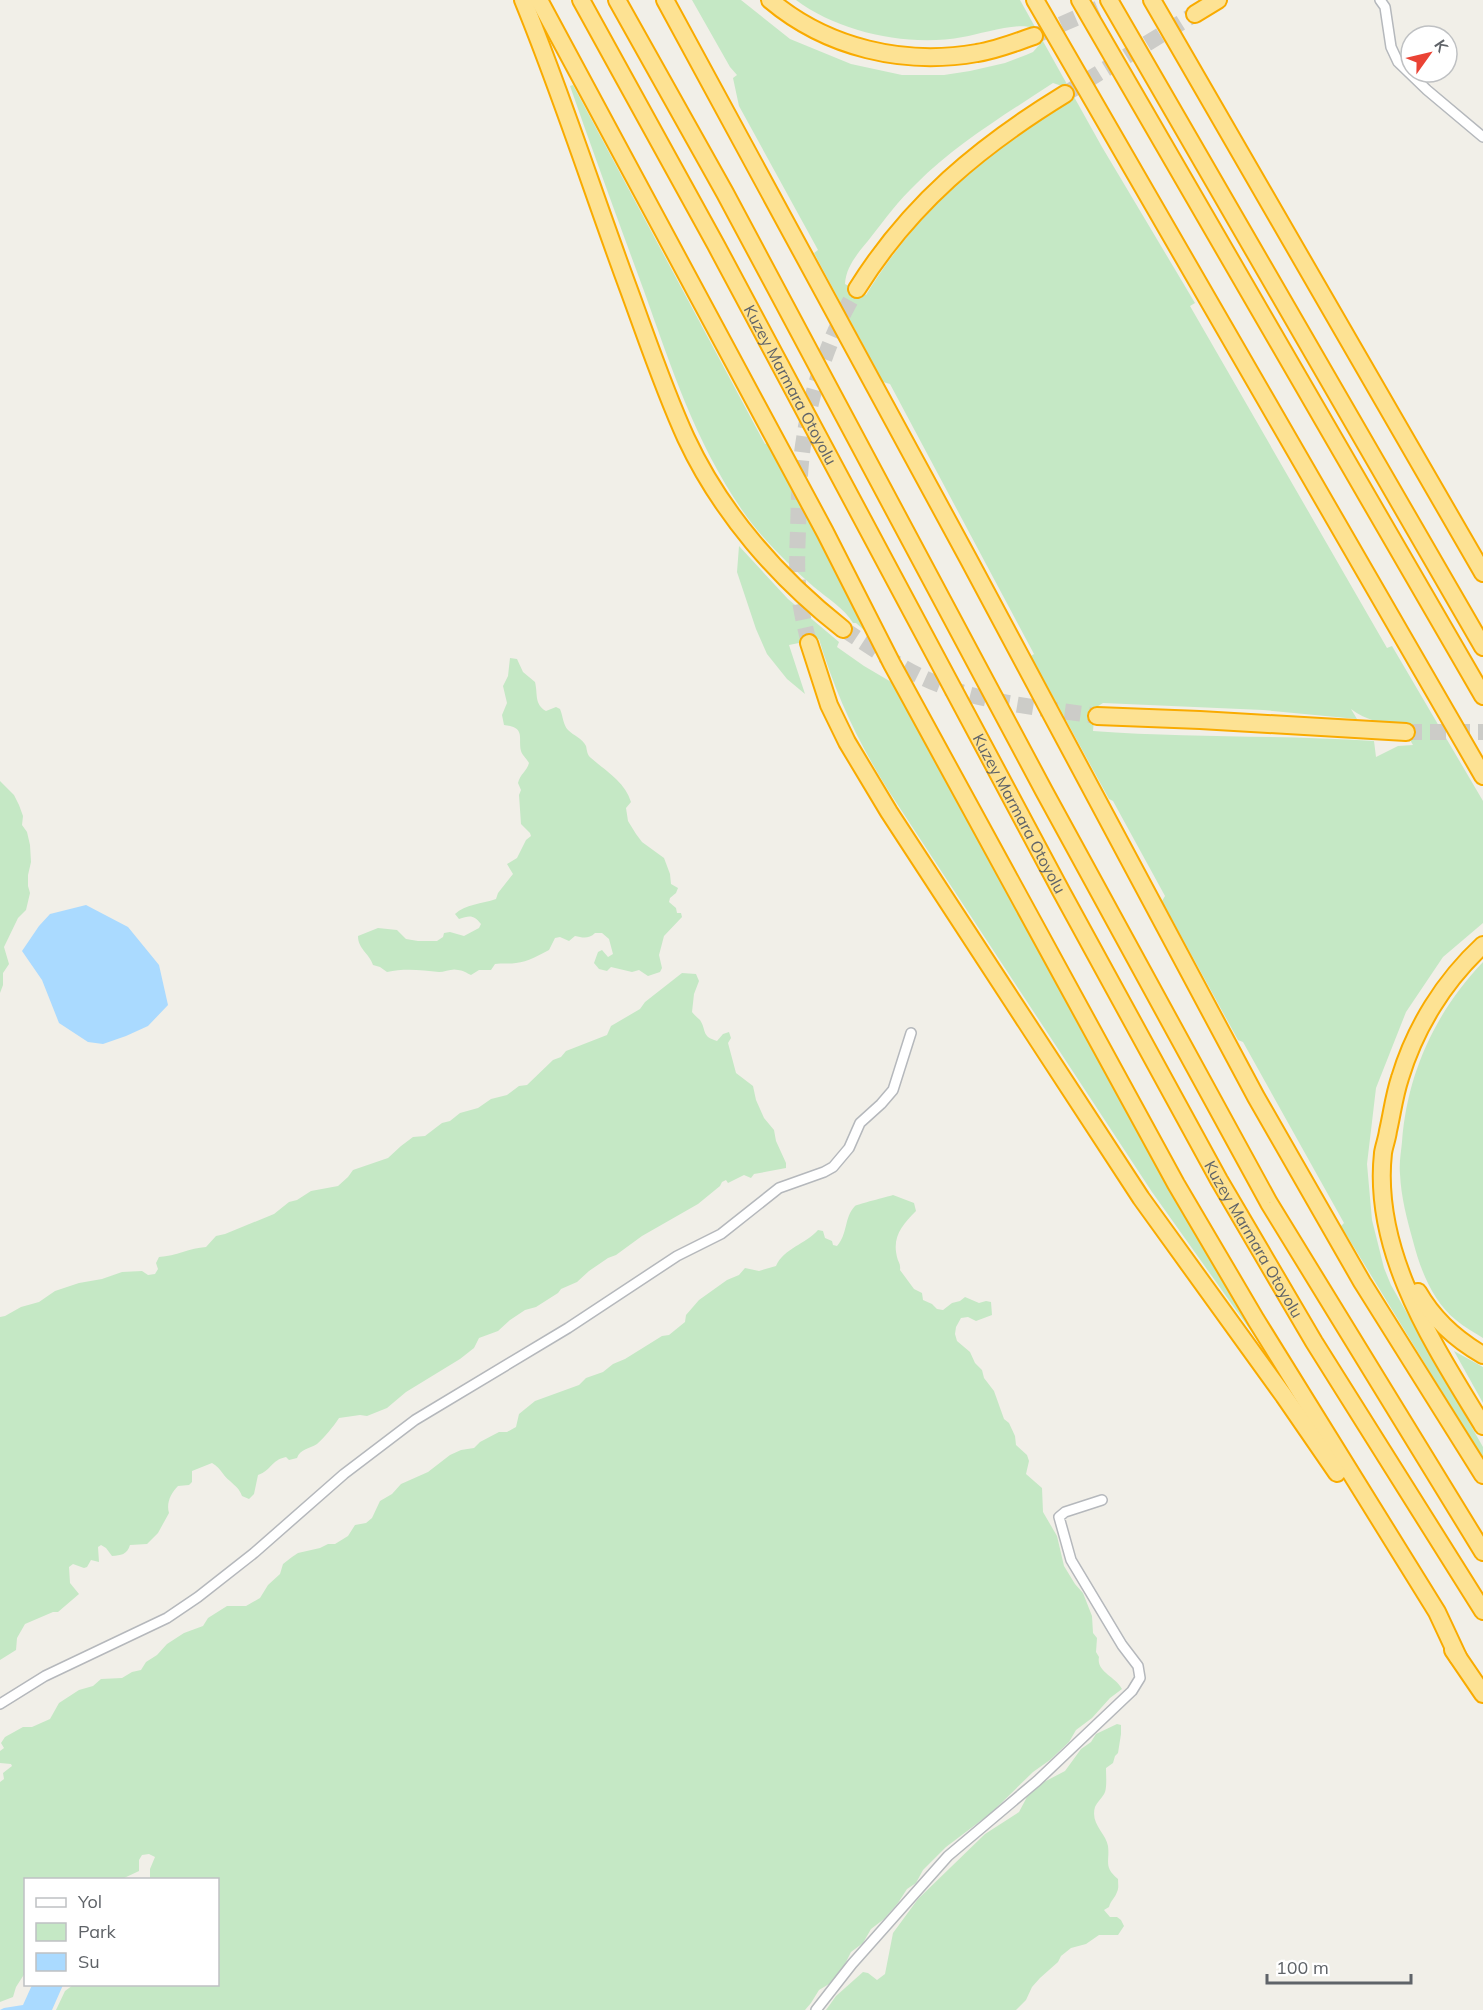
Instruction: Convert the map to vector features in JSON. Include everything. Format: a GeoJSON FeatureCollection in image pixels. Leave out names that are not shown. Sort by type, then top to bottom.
{"type":"FeatureCollection","features":[{"type":"Feature","properties":{"kind":"highway"},"geometry":{"type":"LineString","coordinates":[[523,0],[657,366],[696,458],[747,535],[803,595],[843,629]]}},
{"type":"Feature","properties":{"kind":"highway"},"geometry":{"type":"LineString","coordinates":[[539,0],[820,522],[891,664],[1154,1144],[1262,1330],[1437,1612],[1458,1657]]}},
{"type":"Feature","properties":{"kind":"highway","name":"Kuzey Marmara Otoyolu"},"geometry":{"type":"LineString","coordinates":[[581,0],[706,226],[1056,881],[1219,1180],[1314,1342],[1483,1611]]}},
{"type":"Feature","properties":{"kind":"highway","name":"Kuzey Marmara Otoyolu"},"geometry":{"type":"LineString","coordinates":[[618,0],[725,193],[1044,791],[1269,1203],[1483,1552]]}},
{"type":"Feature","properties":{"kind":"highway"},"geometry":{"type":"LineString","coordinates":[[665,0],[1267,1117],[1362,1282],[1483,1475]]}},
{"type":"Feature","properties":{"kind":"highway"},"geometry":{"type":"LineString","coordinates":[[764,0],[819,32],[850,45],[876,52],[915,57],[946,57],[980,53],[1034,36]]}},
{"type":"Feature","properties":{"kind":"highway"},"geometry":{"type":"LineString","coordinates":[[770,0],[790,15]]}},
{"type":"Feature","properties":{"kind":"highway"},"geometry":{"type":"LineString","coordinates":[[1035,0],[1483,776]]}},
{"type":"Feature","properties":{"kind":"highway"},"geometry":{"type":"LineString","coordinates":[[1080,0],[1483,696]]}},
{"type":"Feature","properties":{"kind":"highway"},"geometry":{"type":"LineString","coordinates":[[1109,0],[1483,647]]}},
{"type":"Feature","properties":{"kind":"highway"},"geometry":{"type":"LineString","coordinates":[[1152,0],[1483,573]]}},
{"type":"Feature","properties":{"kind":"highway"},"geometry":{"type":"LineString","coordinates":[[1195,14],[1218,0]]}},
{"type":"Feature","properties":{"kind":"highway"},"geometry":{"type":"LineString","coordinates":[[857,288],[901,227],[945,182],[989,145],[1065,94]]}},
{"type":"Feature","properties":{"kind":"highway"},"geometry":{"type":"LineString","coordinates":[[809,643],[834,714],[856,757],[889,812],[1141,1197],[1304,1424],[1430,1618],[1483,1694]]}},
{"type":"Feature","properties":{"kind":"highway"},"geometry":{"type":"LineString","coordinates":[[1096,716],[1406,732]]}},
{"type":"Feature","properties":{"kind":"highway"},"geometry":{"type":"LineString","coordinates":[[1483,945],[1446,987],[1428,1013],[1415,1038],[1396,1089],[1383,1152],[1383,1200],[1402,1275],[1428,1330],[1483,1426]]}},
{"type":"Feature","properties":{"kind":"highway"},"geometry":{"type":"LineString","coordinates":[[1388,1132],[1393,1214],[1411,1276],[1424,1301],[1444,1328],[1458,1340],[1483,1355]]}},
{"type":"Feature","properties":{"kind":"street"},"geometry":{"type":"LineString","coordinates":[[1380,0],[1385,7],[1391,47],[1398,62],[1426,90],[1483,137]]}},
{"type":"Feature","properties":{"kind":"street"},"geometry":{"type":"LineString","coordinates":[[0,1704],[45,1676],[182,1609],[254,1553],[344,1474],[415,1420],[559,1334],[667,1262],[721,1234],[779,1188],[833,1167],[849,1148],[860,1123],[893,1090],[911,1033]]}},
{"type":"Feature","properties":{"kind":"street"},"geometry":{"type":"LineString","coordinates":[[816,2010],[852,1964],[948,1856],[1037,1781],[1132,1691],[1137,1683],[1140,1671],[1138,1666],[1122,1645],[1071,1560],[1059,1517],[1065,1512],[1102,1500]]}},
{"type":"Feature","properties":{"kind":"green space"},"geometry":{"type":"Polygon","coordinates":[[[692,0],[741,0],[790,39],[851,64],[902,75],[944,75],[1005,63],[1033,52],[1040,44],[1030,27],[1024,26],[942,40],[876,35],[833,21],[796,0],[1020,0],[1102,147],[1195,303],[1190,306],[1387,648],[1392,646],[1483,801],[1483,923],[1443,957],[1406,1012],[1376,1088],[1367,1164],[1372,1220],[1384,1268],[1391,1285],[1483,1447],[1483,1459],[1341,1226],[1344,1223],[1243,1042],[1238,1040],[1162,901],[1165,896],[1031,656],[1034,654],[890,384],[883,382],[814,253],[818,250],[739,106],[733,78],[737,75],[730,67],[692,0]],[[1053,83],[1000,118],[931,169],[904,196],[858,253],[848,271],[845,284],[866,295],[894,254],[942,198],[978,164],[1068,97],[1062,86],[1053,83]],[[1103,703],[1095,708],[1093,731],[1374,741],[1376,757],[1398,746],[1413,745],[1402,726],[1369,719],[1351,709],[1357,719],[1263,710],[1103,703]]]}},
{"type":"Feature","properties":{"kind":"green space"},"geometry":{"type":"Polygon","coordinates":[[[573,85],[765,444],[769,443],[828,554],[865,631],[853,623],[840,608],[804,578],[767,541],[742,510],[711,458],[686,404],[665,348],[570,86],[573,85]]]}},
{"type":"Feature","properties":{"kind":"green space"},"geometry":{"type":"Polygon","coordinates":[[[739,546],[788,599],[839,642],[837,647],[898,686],[1177,1201],[1258,1341],[1152,1192],[888,790],[848,717],[819,639],[789,645],[805,694],[787,679],[767,654],[737,572],[739,546]]]}},
{"type":"Feature","properties":{"kind":"green space"},"geometry":{"type":"Polygon","coordinates":[[[510,658],[517,659],[523,672],[535,682],[538,702],[542,708],[546,711],[556,707],[560,709],[566,728],[584,743],[590,757],[615,778],[624,789],[631,802],[626,808],[628,821],[642,842],[664,858],[671,884],[678,888],[669,902],[676,908],[677,913],[681,913],[682,917],[664,936],[659,955],[662,968],[660,972],[648,976],[639,970],[632,972],[611,967],[607,971],[599,969],[594,963],[598,952],[602,950],[608,957],[613,954],[609,939],[602,933],[595,933],[586,938],[575,936],[569,941],[560,937],[555,938],[549,950],[533,958],[520,962],[495,964],[491,970],[479,970],[471,975],[456,970],[387,972],[373,965],[358,940],[358,936],[378,928],[397,930],[406,939],[418,941],[437,941],[443,937],[444,933],[450,932],[464,936],[479,928],[481,924],[474,917],[459,919],[455,914],[469,906],[496,899],[513,874],[507,864],[517,858],[526,840],[531,836],[521,824],[519,795],[521,790],[518,783],[529,763],[521,751],[520,734],[516,728],[504,725],[502,715],[507,703],[503,686],[508,676],[510,658]]]}},
{"type":"Feature","properties":{"kind":"green space"},"geometry":{"type":"Polygon","coordinates":[[[0,781],[14,795],[19,805],[23,816],[22,825],[27,832],[30,845],[31,862],[28,875],[30,893],[26,910],[18,918],[4,947],[9,964],[3,973],[0,993],[0,781]]]}},
{"type":"Feature","properties":{"kind":"green space"},"geometry":{"type":"Polygon","coordinates":[[[1483,962],[1483,1338],[1448,1313],[1428,1284],[1419,1263],[1407,1216],[1400,1166],[1405,1116],[1417,1068],[1438,1022],[1451,1001],[1483,962]]]}},
{"type":"Feature","properties":{"kind":"green space"},"geometry":{"type":"Polygon","coordinates":[[[682,973],[696,974],[699,981],[694,994],[692,1012],[700,1020],[706,1035],[717,1041],[723,1034],[729,1032],[731,1038],[728,1043],[736,1073],[753,1086],[764,1118],[774,1130],[786,1168],[754,1174],[751,1178],[744,1175],[728,1183],[726,1180],[722,1182],[698,1204],[642,1236],[589,1271],[577,1282],[561,1289],[536,1307],[525,1310],[498,1331],[479,1338],[474,1348],[460,1359],[406,1392],[387,1408],[367,1416],[339,1418],[317,1444],[303,1451],[297,1458],[289,1460],[286,1457],[277,1460],[258,1475],[254,1494],[249,1499],[242,1496],[240,1491],[212,1463],[192,1471],[192,1482],[189,1485],[178,1486],[173,1492],[169,1502],[169,1513],[158,1533],[147,1544],[130,1545],[125,1553],[112,1556],[101,1545],[98,1547],[99,1562],[91,1560],[84,1568],[73,1564],[69,1567],[70,1583],[79,1594],[58,1612],[25,1624],[17,1638],[16,1650],[0,1660],[0,1317],[39,1302],[55,1291],[79,1283],[102,1279],[122,1272],[142,1271],[148,1275],[155,1274],[159,1257],[206,1247],[216,1236],[274,1214],[289,1202],[311,1191],[338,1186],[353,1170],[388,1158],[413,1137],[425,1136],[460,1113],[478,1108],[491,1099],[507,1095],[519,1086],[527,1085],[566,1051],[607,1035],[611,1026],[640,1009],[645,1002],[682,973]]]}},
{"type":"Feature","properties":{"kind":"green space"},"geometry":{"type":"Polygon","coordinates":[[[893,1195],[914,1203],[916,1211],[899,1232],[896,1250],[900,1270],[914,1289],[922,1293],[923,1300],[943,1310],[965,1297],[979,1303],[991,1302],[992,1315],[976,1321],[968,1317],[961,1318],[956,1327],[957,1341],[970,1352],[975,1363],[982,1370],[984,1378],[994,1391],[1004,1419],[1009,1423],[1015,1436],[1016,1445],[1027,1455],[1029,1461],[1026,1474],[1042,1488],[1043,1512],[1057,1536],[1064,1566],[1083,1593],[1092,1616],[1100,1666],[1122,1689],[1076,1730],[1069,1742],[1050,1760],[1033,1772],[991,1813],[946,1847],[923,1870],[916,1883],[907,1889],[884,1919],[871,1929],[863,1943],[851,1952],[843,1968],[829,1984],[819,1990],[805,2010],[56,2010],[65,1991],[72,1986],[219,1986],[219,1878],[150,1878],[150,1869],[155,1857],[149,1854],[142,1855],[139,1860],[139,1871],[124,1878],[24,1878],[24,1975],[13,1997],[0,2002],[0,1782],[4,1779],[3,1773],[12,1766],[0,1763],[0,1751],[4,1748],[1,1743],[5,1737],[23,1727],[32,1727],[50,1719],[59,1703],[79,1690],[93,1686],[101,1679],[122,1678],[141,1670],[146,1662],[157,1655],[167,1644],[184,1633],[203,1626],[208,1618],[227,1606],[246,1606],[260,1598],[268,1585],[280,1574],[283,1564],[292,1557],[298,1553],[335,1544],[348,1536],[355,1525],[366,1523],[372,1518],[380,1501],[392,1494],[401,1484],[428,1472],[450,1455],[474,1448],[480,1442],[499,1432],[507,1432],[516,1427],[519,1414],[535,1401],[579,1385],[586,1378],[603,1372],[662,1336],[669,1335],[685,1322],[686,1315],[699,1300],[727,1280],[739,1275],[745,1268],[759,1271],[776,1266],[784,1255],[818,1230],[823,1231],[825,1238],[837,1246],[855,1206],[893,1195]]]}},
{"type":"Feature","properties":{"kind":"green space"},"geometry":{"type":"Polygon","coordinates":[[[1454,1351],[1483,1367],[1483,1403],[1454,1351]]]}},
{"type":"Feature","properties":{"kind":"green space"},"geometry":{"type":"Polygon","coordinates":[[[1117,1724],[1121,1725],[1118,1753],[1113,1763],[1106,1768],[1105,1792],[1096,1805],[1094,1813],[1096,1823],[1107,1841],[1110,1871],[1118,1879],[1116,1894],[1109,1907],[1104,1910],[1110,1917],[1117,1917],[1121,1920],[1124,1926],[1118,1935],[1099,1935],[1086,1944],[1071,1948],[1032,1987],[1026,2000],[1016,2010],[826,2010],[836,1996],[863,1972],[877,1980],[885,1974],[893,1933],[918,1899],[985,1834],[1019,1812],[1027,1797],[1042,1783],[1065,1771],[1081,1749],[1091,1742],[1096,1734],[1117,1724]]]}},
{"type":"Feature","properties":{"kind":"water"},"geometry":{"type":"Polygon","coordinates":[[[86,905],[128,927],[159,965],[168,1005],[148,1026],[103,1044],[88,1042],[59,1023],[42,980],[22,951],[50,914],[86,905]]]}},
{"type":"Feature","properties":{"kind":"water"},"geometry":{"type":"Polygon","coordinates":[[[32,1986],[63,1986],[52,2010],[0,2010],[23,2005],[32,1986]]]}},
{"type":"Feature","properties":{"kind":"tunnel"},"geometry":{"type":"LineString","coordinates":[[1039,34],[1118,0]]}},
{"type":"Feature","properties":{"kind":"tunnel"},"geometry":{"type":"LineString","coordinates":[[1065,94],[1195,14]]}},
{"type":"Feature","properties":{"kind":"tunnel"},"geometry":{"type":"LineString","coordinates":[[809,643],[799,597],[797,569],[802,450],[807,420],[823,361],[857,289]]}},
{"type":"Feature","properties":{"kind":"tunnel"},"geometry":{"type":"LineString","coordinates":[[843,629],[905,668],[945,687],[987,699],[1097,716]]}},
{"type":"Feature","properties":{"kind":"tunnel"},"geometry":{"type":"LineString","coordinates":[[1406,732],[1483,732]]}}]}
